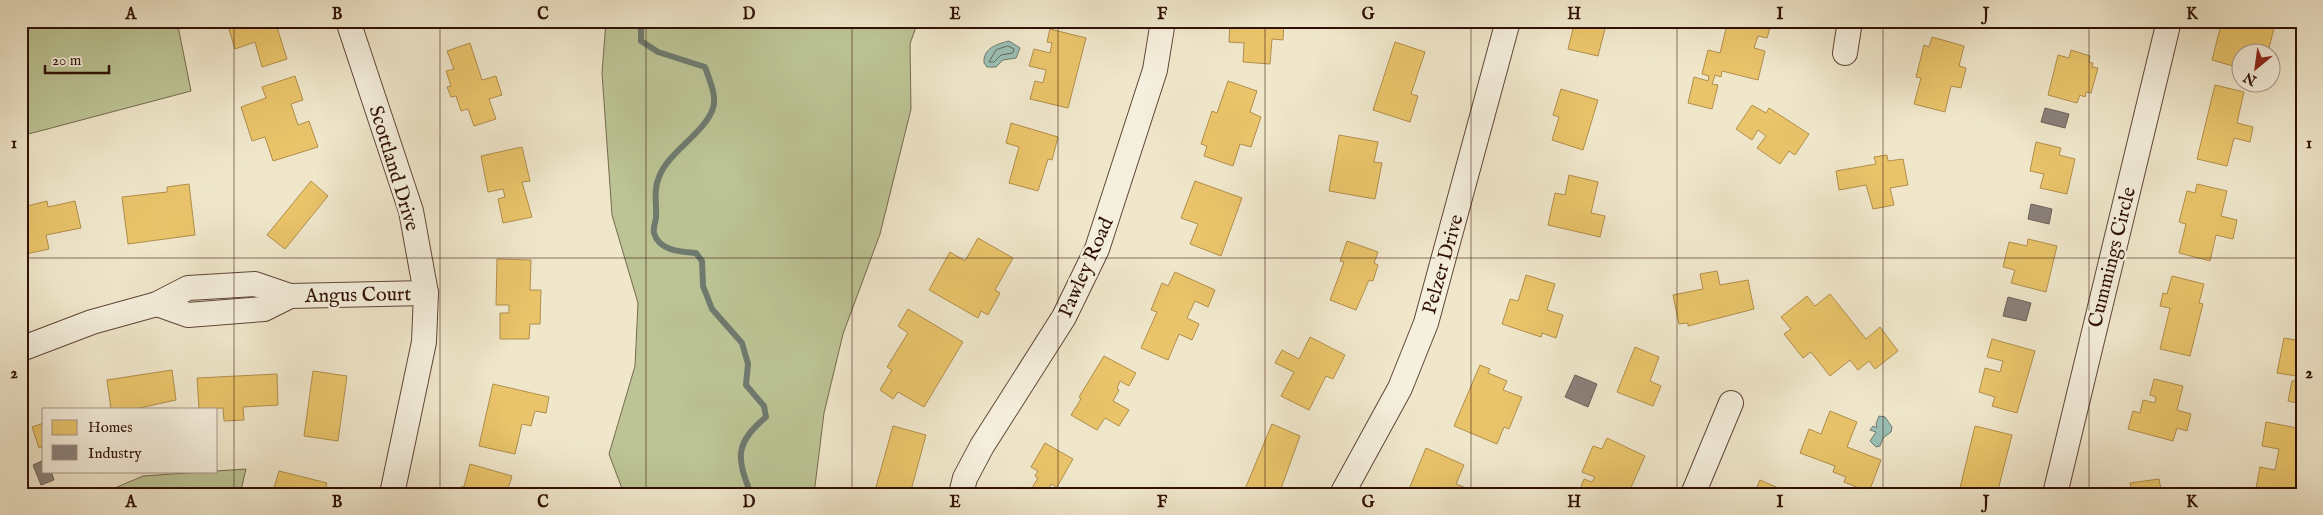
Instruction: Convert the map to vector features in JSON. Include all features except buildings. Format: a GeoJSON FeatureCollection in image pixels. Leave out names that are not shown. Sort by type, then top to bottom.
{"type":"FeatureCollection","features":[{"type":"Feature","properties":{"kind":"street","name":"Scottland Drive"},"geometry":{"type":"LineString","coordinates":[[348,21],[411,211],[426,293],[424,342],[392,494]]}},
{"type":"Feature","properties":{"kind":"street","name":"Pawley Road"},"geometry":{"type":"LineString","coordinates":[[961,494],[966,478],[982,446],[1064,317],[1097,249],[1156,70],[1163,21]]}},
{"type":"Feature","properties":{"kind":"street","name":"Pelzer Drive"},"geometry":{"type":"LineString","coordinates":[[1342,494],[1400,388],[1426,323],[1508,21]]}},
{"type":"Feature","properties":{"kind":"street"},"geometry":{"type":"LineString","coordinates":[[1845,53],[1850,21]]}},
{"type":"Feature","properties":{"kind":"street","name":"Cummings Circle"},"geometry":{"type":"LineString","coordinates":[[2055,494],[2169,21]]}},
{"type":"Feature","properties":{"kind":"street","name":"Angus Court"},"geometry":{"type":"LineString","coordinates":[[21,349],[92,322],[157,304],[188,288],[255,284],[290,296],[426,293]]}},
{"type":"Feature","properties":{"kind":"street"},"geometry":{"type":"LineString","coordinates":[[1693,494],[1731,403]]}},
{"type":"Feature","properties":{"kind":"green space"},"geometry":{"type":"Polygon","coordinates":[[[21,21],[177,21],[191,91],[21,136],[21,21]]]}},
{"type":"Feature","properties":{"kind":"green space"},"geometry":{"type":"Polygon","coordinates":[[[606,21],[918,21],[910,44],[911,109],[880,234],[843,334],[824,413],[814,494],[624,494],[609,454],[635,366],[638,303],[612,215],[602,73],[606,21]]]}},
{"type":"Feature","properties":{"kind":"green space"},"geometry":{"type":"Polygon","coordinates":[[[246,469],[240,494],[101,494],[143,476],[246,469]]]}},
{"type":"Feature","properties":{"kind":"water"},"geometry":{"type":"Polygon","coordinates":[[[1009,41],[1020,48],[1016,58],[1003,60],[996,67],[987,67],[984,63],[984,58],[988,50],[1009,41]]]}},
{"type":"Feature","properties":{"kind":"water"},"geometry":{"type":"Polygon","coordinates":[[[1879,416],[1885,417],[1892,427],[1891,432],[1883,438],[1880,446],[1876,447],[1870,441],[1876,432],[1870,430],[1873,426],[1877,428],[1876,424],[1879,416]]]}},
{"type":"Feature","properties":{"kind":"waterway"},"geometry":{"type":"LineString","coordinates":[[647,21],[641,27],[641,41],[658,52],[705,67],[713,92],[714,103],[709,117],[670,159],[659,177],[656,187],[654,231],[657,239],[666,247],[677,251],[696,253],[702,261],[703,286],[712,309],[742,343],[748,364],[746,385],[764,406],[766,417],[748,435],[741,451],[743,470],[751,494]]}}]}
